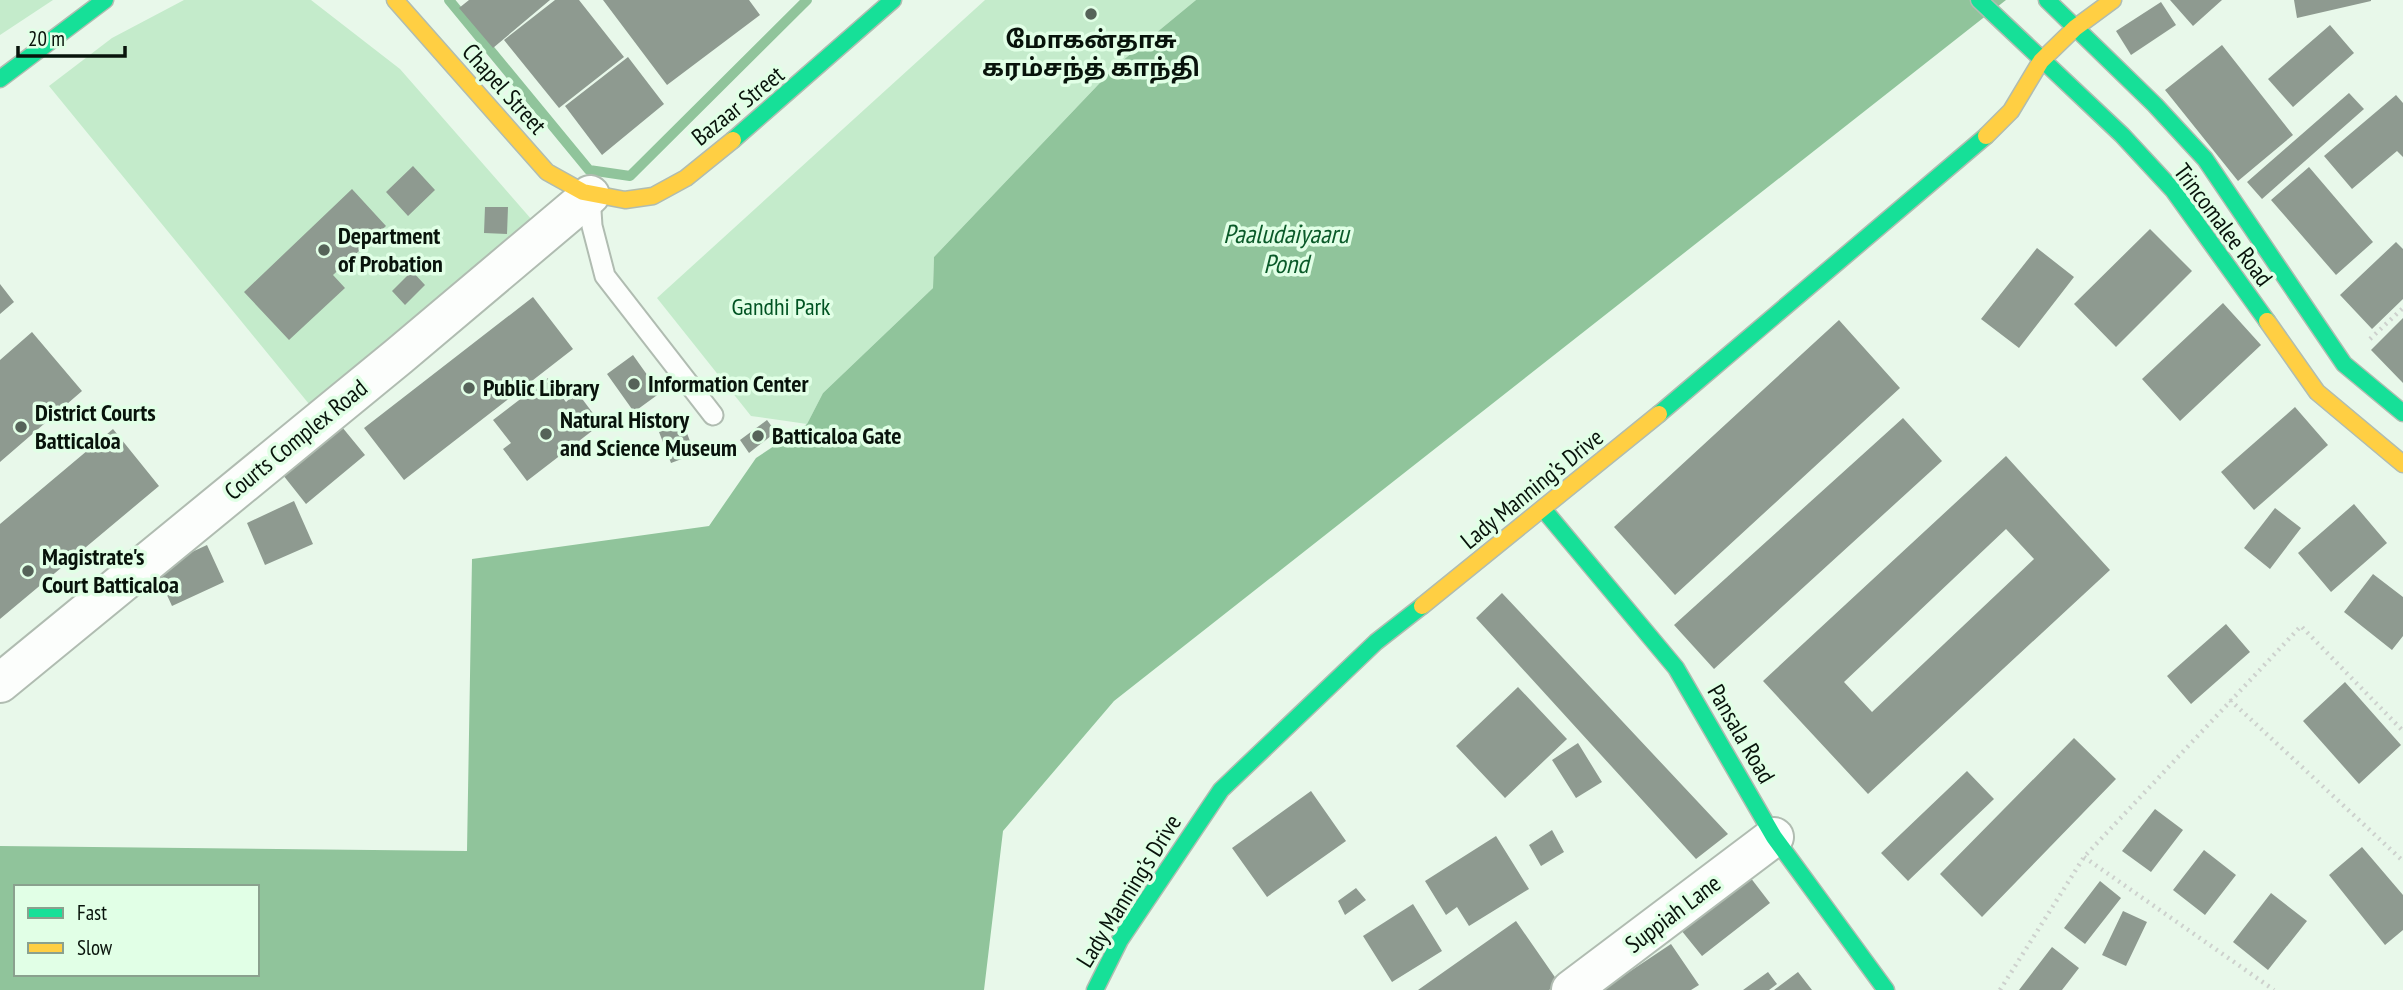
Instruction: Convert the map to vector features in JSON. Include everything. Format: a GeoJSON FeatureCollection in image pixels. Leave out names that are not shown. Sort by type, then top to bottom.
{"type":"FeatureCollection","features":[{"type":"Feature","properties":{"kind":"main road"},"geometry":{"type":"LineString","coordinates":[[0,79],[105,0]]}},
{"type":"Feature","properties":{"kind":"main road","name":"Chapel Street"},"geometry":{"type":"LineString","coordinates":[[395,0],[547,173],[562,184],[590,195]]}},
{"type":"Feature","properties":{"kind":"main road","name":"Bazaar Street"},"geometry":{"type":"LineString","coordinates":[[590,195],[617,200],[653,196],[686,176],[799,85],[893,0]]}},
{"type":"Feature","properties":{"kind":"main road","name":"Trincomalee Road"},"geometry":{"type":"LineString","coordinates":[[1979,0],[1997,20],[2122,135],[2173,190],[2316,392],[2403,464]]}},
{"type":"Feature","properties":{"kind":"main road","name":"Trincomalee Road"},"geometry":{"type":"LineString","coordinates":[[2047,0],[2205,159],[2344,364],[2403,413]]}},
{"type":"Feature","properties":{"kind":"main road","name":"Lady Manning’s Drive"},"geometry":{"type":"LineString","coordinates":[[1095,990],[1120,940],[1221,790],[1376,642],[1544,510],[1965,157],[2011,111],[2041,61],[2075,28],[2113,0]]}},
{"type":"Feature","properties":{"kind":"main road","name":"Pansala Road"},"geometry":{"type":"LineString","coordinates":[[1544,510],[1676,668],[1774,837],[1886,990]]}},
{"type":"Feature","properties":{"kind":"street","name":"Courts Complex Road"},"geometry":{"type":"LineString","coordinates":[[0,683],[399,356],[590,195]]}},
{"type":"Feature","properties":{"kind":"street","name":"Suppiah Lane"},"geometry":{"type":"LineString","coordinates":[[1571,990],[1774,837]]}},
{"type":"Feature","properties":{"kind":"lane"},"geometry":{"type":"LineString","coordinates":[[590,195],[592,226],[605,276],[713,415]]}},
{"type":"Feature","properties":{"kind":"path"},"geometry":{"type":"LineString","coordinates":[[2000,990],[2084,857],[2301,626],[2403,731]]}},
{"type":"Feature","properties":{"kind":"path"},"geometry":{"type":"LineString","coordinates":[[2230,700],[2403,861]]}},
{"type":"Feature","properties":{"kind":"path"},"geometry":{"type":"LineString","coordinates":[[2084,857],[2274,990]]}},
{"type":"Feature","properties":{"kind":"green space"},"geometry":{"type":"Polygon","coordinates":[[[0,0],[53,0],[0,35],[0,0]]]}},
{"type":"Feature","properties":{"kind":"green space"},"geometry":{"type":"Polygon","coordinates":[[[184,0],[311,0],[400,69],[532,220],[309,404],[49,86],[112,38],[184,0]]]}},
{"type":"Feature","properties":{"kind":"green space","name":"Gandhi Park"},"geometry":{"type":"Polygon","coordinates":[[[985,0],[1196,0],[1116,66],[934,257],[933,288],[823,393],[807,424],[751,416],[657,298],[985,0]]]}},
{"type":"Feature","properties":{"kind":"water","name":"Paaludaiyaaru Pond"},"geometry":{"type":"Polygon","coordinates":[[[1196,0],[2006,0],[1114,701],[1003,831],[984,990],[0,990],[0,846],[467,851],[472,559],[709,526],[756,458],[807,424],[823,393],[933,288],[934,257],[1116,66],[1196,0]]]}},
{"type":"Feature","properties":{"kind":"building"},"geometry":{"type":"Polygon","coordinates":[[[469,0],[550,0],[493,48],[459,8],[469,0]]]}},
{"type":"Feature","properties":{"kind":"building"},"geometry":{"type":"Polygon","coordinates":[[[555,0],[579,0],[624,57],[559,108],[504,40],[555,0]]]}},
{"type":"Feature","properties":{"kind":"building"},"geometry":{"type":"Polygon","coordinates":[[[603,0],[749,0],[760,15],[667,85],[603,0]]]}},
{"type":"Feature","properties":{"kind":"building"},"geometry":{"type":"Polygon","coordinates":[[[2170,0],[2222,0],[2193,26],[2170,0]]]}},
{"type":"Feature","properties":{"kind":"building"},"geometry":{"type":"Polygon","coordinates":[[[2294,0],[2371,0],[2371,1],[2297,18],[2294,0]]]}},
{"type":"Feature","properties":{"kind":"building"},"geometry":{"type":"Polygon","coordinates":[[[2161,2],[2176,25],[2131,55],[2116,31],[2161,2]]]}},
{"type":"Feature","properties":{"kind":"building"},"geometry":{"type":"Polygon","coordinates":[[[2330,25],[2354,53],[2293,107],[2268,79],[2330,25]]]}},
{"type":"Feature","properties":{"kind":"building"},"geometry":{"type":"Polygon","coordinates":[[[2222,45],[2293,135],[2238,181],[2165,90],[2222,45]]]}},
{"type":"Feature","properties":{"kind":"building"},"geometry":{"type":"Polygon","coordinates":[[[628,57],[664,104],[602,155],[565,106],[628,57]]]}},
{"type":"Feature","properties":{"kind":"building"},"geometry":{"type":"Polygon","coordinates":[[[2349,93],[2364,109],[2262,199],[2247,182],[2349,93]]]}},
{"type":"Feature","properties":{"kind":"building"},"geometry":{"type":"Polygon","coordinates":[[[2396,95],[2403,103],[2403,157],[2397,151],[2352,189],[2324,156],[2396,95]]]}},
{"type":"Feature","properties":{"kind":"building"},"geometry":{"type":"Polygon","coordinates":[[[413,166],[435,190],[408,216],[386,192],[413,166]]]}},
{"type":"Feature","properties":{"kind":"building"},"geometry":{"type":"Polygon","coordinates":[[[2309,167],[2373,242],[2336,275],[2271,200],[2309,167]]]}},
{"type":"Feature","properties":{"kind":"building","name":"Department of Probation"},"geometry":{"type":"Polygon","coordinates":[[[352,189],[386,226],[333,275],[345,288],[289,340],[244,292],[352,189]]]}},
{"type":"Feature","properties":{"kind":"building"},"geometry":{"type":"Polygon","coordinates":[[[485,207],[508,207],[507,234],[484,233],[485,207]]]}},
{"type":"Feature","properties":{"kind":"building"},"geometry":{"type":"Polygon","coordinates":[[[2150,229],[2192,271],[2116,347],[2074,304],[2150,229]]]}},
{"type":"Feature","properties":{"kind":"building"},"geometry":{"type":"Polygon","coordinates":[[[2396,242],[2403,249],[2403,299],[2372,329],[2340,295],[2396,242]]]}},
{"type":"Feature","properties":{"kind":"building"},"geometry":{"type":"Polygon","coordinates":[[[2037,248],[2074,277],[2019,348],[1981,319],[2037,248]]]}},
{"type":"Feature","properties":{"kind":"building"},"geometry":{"type":"Polygon","coordinates":[[[412,271],[425,285],[405,305],[392,291],[412,271]]]}},
{"type":"Feature","properties":{"kind":"building"},"geometry":{"type":"Polygon","coordinates":[[[0,284],[14,302],[0,314],[0,284]]]}},
{"type":"Feature","properties":{"kind":"building","name":"Public Library"},"geometry":{"type":"Polygon","coordinates":[[[533,297],[573,349],[404,480],[364,428],[533,297]]]}},
{"type":"Feature","properties":{"kind":"building"},"geometry":{"type":"Polygon","coordinates":[[[2223,303],[2261,345],[2180,421],[2142,379],[2223,303]]]}},
{"type":"Feature","properties":{"kind":"building"},"geometry":{"type":"Polygon","coordinates":[[[2403,318],[2403,383],[2371,350],[2403,318]]]}},
{"type":"Feature","properties":{"kind":"building"},"geometry":{"type":"Polygon","coordinates":[[[1839,320],[1900,388],[1675,595],[1614,527],[1839,320]]]}},
{"type":"Feature","properties":{"kind":"building","name":"District Courts Batticaloa"},"geometry":{"type":"Polygon","coordinates":[[[32,332],[82,391],[0,462],[0,360],[32,332]]]}},
{"type":"Feature","properties":{"kind":"building","name":"Information Center"},"geometry":{"type":"Polygon","coordinates":[[[633,355],[660,393],[634,412],[607,374],[633,355]]]}},
{"type":"Feature","properties":{"kind":"building","name":"Natural History and Science Museum"},"geometry":{"type":"Polygon","coordinates":[[[548,378],[566,402],[577,392],[601,424],[527,481],[503,449],[511,443],[493,420],[548,378]]]}},
{"type":"Feature","properties":{"kind":"building"},"geometry":{"type":"Polygon","coordinates":[[[2295,407],[2328,445],[2254,510],[2221,472],[2295,407]]]}},
{"type":"Feature","properties":{"kind":"building"},"geometry":{"type":"Polygon","coordinates":[[[1903,418],[1942,461],[1714,669],[1674,625],[1903,418]]]}},
{"type":"Feature","properties":{"kind":"building","name":"Batticaloa Gate"},"geometry":{"type":"Polygon","coordinates":[[[767,420],[776,432],[749,453],[740,440],[767,420]]]}},
{"type":"Feature","properties":{"kind":"building"},"geometry":{"type":"Polygon","coordinates":[[[683,423],[695,454],[671,463],[659,432],[683,423]]]}},
{"type":"Feature","properties":{"kind":"building"},"geometry":{"type":"Polygon","coordinates":[[[342,427],[365,455],[306,504],[283,475],[342,427]]]}},
{"type":"Feature","properties":{"kind":"building","name":"Magistrate's Court Batticaloa"},"geometry":{"type":"Polygon","coordinates":[[[113,429],[159,486],[0,619],[0,524],[113,429]]]}},
{"type":"Feature","properties":{"kind":"building"},"geometry":{"type":"Polygon","coordinates":[[[2006,456],[2110,570],[1868,794],[1763,681],[2006,456]],[[2006,529],[1844,682],[1872,712],[2034,559],[2006,529]]]}},
{"type":"Feature","properties":{"kind":"building"},"geometry":{"type":"Polygon","coordinates":[[[294,501],[313,544],[265,565],[247,523],[294,501]]]}},
{"type":"Feature","properties":{"kind":"building"},"geometry":{"type":"Polygon","coordinates":[[[2354,504],[2387,543],[2331,592],[2298,553],[2354,504]]]}},
{"type":"Feature","properties":{"kind":"building"},"geometry":{"type":"Polygon","coordinates":[[[2275,508],[2301,528],[2270,569],[2244,548],[2275,508]]]}},
{"type":"Feature","properties":{"kind":"building"},"geometry":{"type":"Polygon","coordinates":[[[207,545],[224,582],[172,606],[155,569],[207,545]]]}},
{"type":"Feature","properties":{"kind":"building"},"geometry":{"type":"Polygon","coordinates":[[[2373,574],[2403,597],[2403,636],[2392,650],[2344,612],[2373,574]]]}},
{"type":"Feature","properties":{"kind":"building"},"geometry":{"type":"Polygon","coordinates":[[[1502,593],[1728,834],[1696,859],[1476,618],[1502,593]]]}},
{"type":"Feature","properties":{"kind":"building"},"geometry":{"type":"Polygon","coordinates":[[[2226,624],[2250,652],[2191,704],[2167,676],[2226,624]]]}},
{"type":"Feature","properties":{"kind":"building"},"geometry":{"type":"Polygon","coordinates":[[[2345,682],[2401,745],[2359,784],[2303,721],[2345,682]]]}},
{"type":"Feature","properties":{"kind":"building"},"geometry":{"type":"Polygon","coordinates":[[[1518,687],[1567,739],[1505,798],[1456,746],[1518,687]]]}},
{"type":"Feature","properties":{"kind":"building"},"geometry":{"type":"Polygon","coordinates":[[[2074,738],[2116,779],[1982,917],[1940,874],[2074,738]]]}},
{"type":"Feature","properties":{"kind":"building"},"geometry":{"type":"Polygon","coordinates":[[[1578,743],[1602,782],[1576,798],[1552,760],[1578,743]]]}},
{"type":"Feature","properties":{"kind":"building"},"geometry":{"type":"Polygon","coordinates":[[[1967,771],[1994,799],[1908,881],[1881,853],[1967,771]]]}},
{"type":"Feature","properties":{"kind":"building"},"geometry":{"type":"Polygon","coordinates":[[[1311,791],[1346,841],[1267,897],[1232,848],[1311,791]]]}},
{"type":"Feature","properties":{"kind":"building"},"geometry":{"type":"Polygon","coordinates":[[[2155,809],[2183,830],[2151,872],[2122,851],[2155,809]]]}},
{"type":"Feature","properties":{"kind":"building"},"geometry":{"type":"Polygon","coordinates":[[[1552,830],[1564,852],[1541,866],[1529,845],[1552,830]]]}},
{"type":"Feature","properties":{"kind":"building"},"geometry":{"type":"Polygon","coordinates":[[[1496,836],[1529,889],[1469,926],[1457,907],[1446,915],[1425,881],[1496,836]]]}},
{"type":"Feature","properties":{"kind":"building"},"geometry":{"type":"Polygon","coordinates":[[[2362,847],[2403,895],[2403,930],[2385,945],[2329,875],[2362,847]]]}},
{"type":"Feature","properties":{"kind":"building"},"geometry":{"type":"Polygon","coordinates":[[[2204,850],[2236,875],[2205,915],[2173,890],[2204,850]]]}},
{"type":"Feature","properties":{"kind":"building"},"geometry":{"type":"Polygon","coordinates":[[[1750,877],[1770,903],[1702,956],[1681,930],[1750,877]]]}},
{"type":"Feature","properties":{"kind":"building"},"geometry":{"type":"Polygon","coordinates":[[[2100,881],[2121,898],[2085,944],[2064,928],[2100,881]]]}},
{"type":"Feature","properties":{"kind":"building"},"geometry":{"type":"Polygon","coordinates":[[[1356,888],[1366,900],[1345,915],[1338,901],[1356,888]]]}},
{"type":"Feature","properties":{"kind":"building"},"geometry":{"type":"Polygon","coordinates":[[[2271,893],[2307,921],[2268,970],[2233,942],[2271,893]]]}},
{"type":"Feature","properties":{"kind":"building"},"geometry":{"type":"Polygon","coordinates":[[[1413,904],[1442,951],[1392,982],[1363,936],[1413,904]]]}},
{"type":"Feature","properties":{"kind":"building"},"geometry":{"type":"Polygon","coordinates":[[[2123,911],[2147,922],[2126,966],[2102,955],[2123,911]]]}},
{"type":"Feature","properties":{"kind":"building"},"geometry":{"type":"Polygon","coordinates":[[[1516,921],[1559,983],[1549,990],[1418,990],[1516,921]]]}},
{"type":"Feature","properties":{"kind":"building"},"geometry":{"type":"Polygon","coordinates":[[[1671,944],[1699,985],[1691,990],[1602,990],[1671,944]]]}},
{"type":"Feature","properties":{"kind":"building"},"geometry":{"type":"Polygon","coordinates":[[[2052,947],[2079,968],[2062,990],[2019,990],[2052,947]]]}},
{"type":"Feature","properties":{"kind":"building"},"geometry":{"type":"Polygon","coordinates":[[[1768,972],[1777,984],[1769,990],[1743,990],[1768,972]]]}},
{"type":"Feature","properties":{"kind":"building"},"geometry":{"type":"Polygon","coordinates":[[[1798,972],[1812,990],[1774,990],[1798,972]]]}},
{"type":"Feature","properties":{"kind":"waterway"},"geometry":{"type":"LineString","coordinates":[[449,0],[589,170],[630,176],[807,0]]}},
{"type":"Feature","properties":{"kind":"traffic: fast"},"geometry":{"type":"LineString","coordinates":[[0,79],[105,0]]}},
{"type":"Feature","properties":{"kind":"traffic: fast"},"geometry":{"type":"LineString","coordinates":[[733,140],[893,0]]}},
{"type":"Feature","properties":{"kind":"traffic: fast"},"geometry":{"type":"LineString","coordinates":[[1979,0],[2122,135],[2173,190],[2267,321]]}},
{"type":"Feature","properties":{"kind":"traffic: fast"},"geometry":{"type":"LineString","coordinates":[[2047,0],[2155,105],[2205,159],[2344,364],[2403,413]]}},
{"type":"Feature","properties":{"kind":"traffic: fast"},"geometry":{"type":"LineString","coordinates":[[1659,414],[1986,136]]}},
{"type":"Feature","properties":{"kind":"traffic: fast"},"geometry":{"type":"LineString","coordinates":[[1544,510],[1676,668],[1774,837],[1886,990]]}},
{"type":"Feature","properties":{"kind":"traffic: fast"},"geometry":{"type":"LineString","coordinates":[[1095,990],[1120,940],[1221,790],[1376,642],[1422,606]]}},
{"type":"Feature","properties":{"kind":"traffic: slow"},"geometry":{"type":"LineString","coordinates":[[395,0],[547,172],[583,192],[625,200],[653,196],[686,178],[733,140]]}},
{"type":"Feature","properties":{"kind":"traffic: slow"},"geometry":{"type":"LineString","coordinates":[[1986,136],[2011,111],[2041,61],[2075,28],[2113,0]]}},
{"type":"Feature","properties":{"kind":"traffic: slow"},"geometry":{"type":"LineString","coordinates":[[2267,321],[2317,392],[2403,464]]}},
{"type":"Feature","properties":{"kind":"traffic: slow"},"geometry":{"type":"LineString","coordinates":[[1422,606],[1659,414]]}},
{"type":"Feature","properties":{"kind":"place","name":"மோகன்தாசு கரம்சந்த் காந்தி"},"geometry":{"type":"Point","coordinates":[1091,14]}},
{"type":"Feature","properties":{"kind":"place","name":"Department of Probation"},"geometry":{"type":"Point","coordinates":[324,250]}},
{"type":"Feature","properties":{"kind":"place","name":"Information Center"},"geometry":{"type":"Point","coordinates":[634,384]}},
{"type":"Feature","properties":{"kind":"place","name":"Public Library"},"geometry":{"type":"Point","coordinates":[469,388]}},
{"type":"Feature","properties":{"kind":"place","name":"District Courts Batticaloa"},"geometry":{"type":"Point","coordinates":[21,427]}},
{"type":"Feature","properties":{"kind":"place","name":"Natural History and Science Museum"},"geometry":{"type":"Point","coordinates":[546,434]}},
{"type":"Feature","properties":{"kind":"place","name":"Batticaloa Gate"},"geometry":{"type":"Point","coordinates":[758,436]}},
{"type":"Feature","properties":{"kind":"place","name":"Magistrate's Court Batticaloa"},"geometry":{"type":"Point","coordinates":[28,571]}}]}
